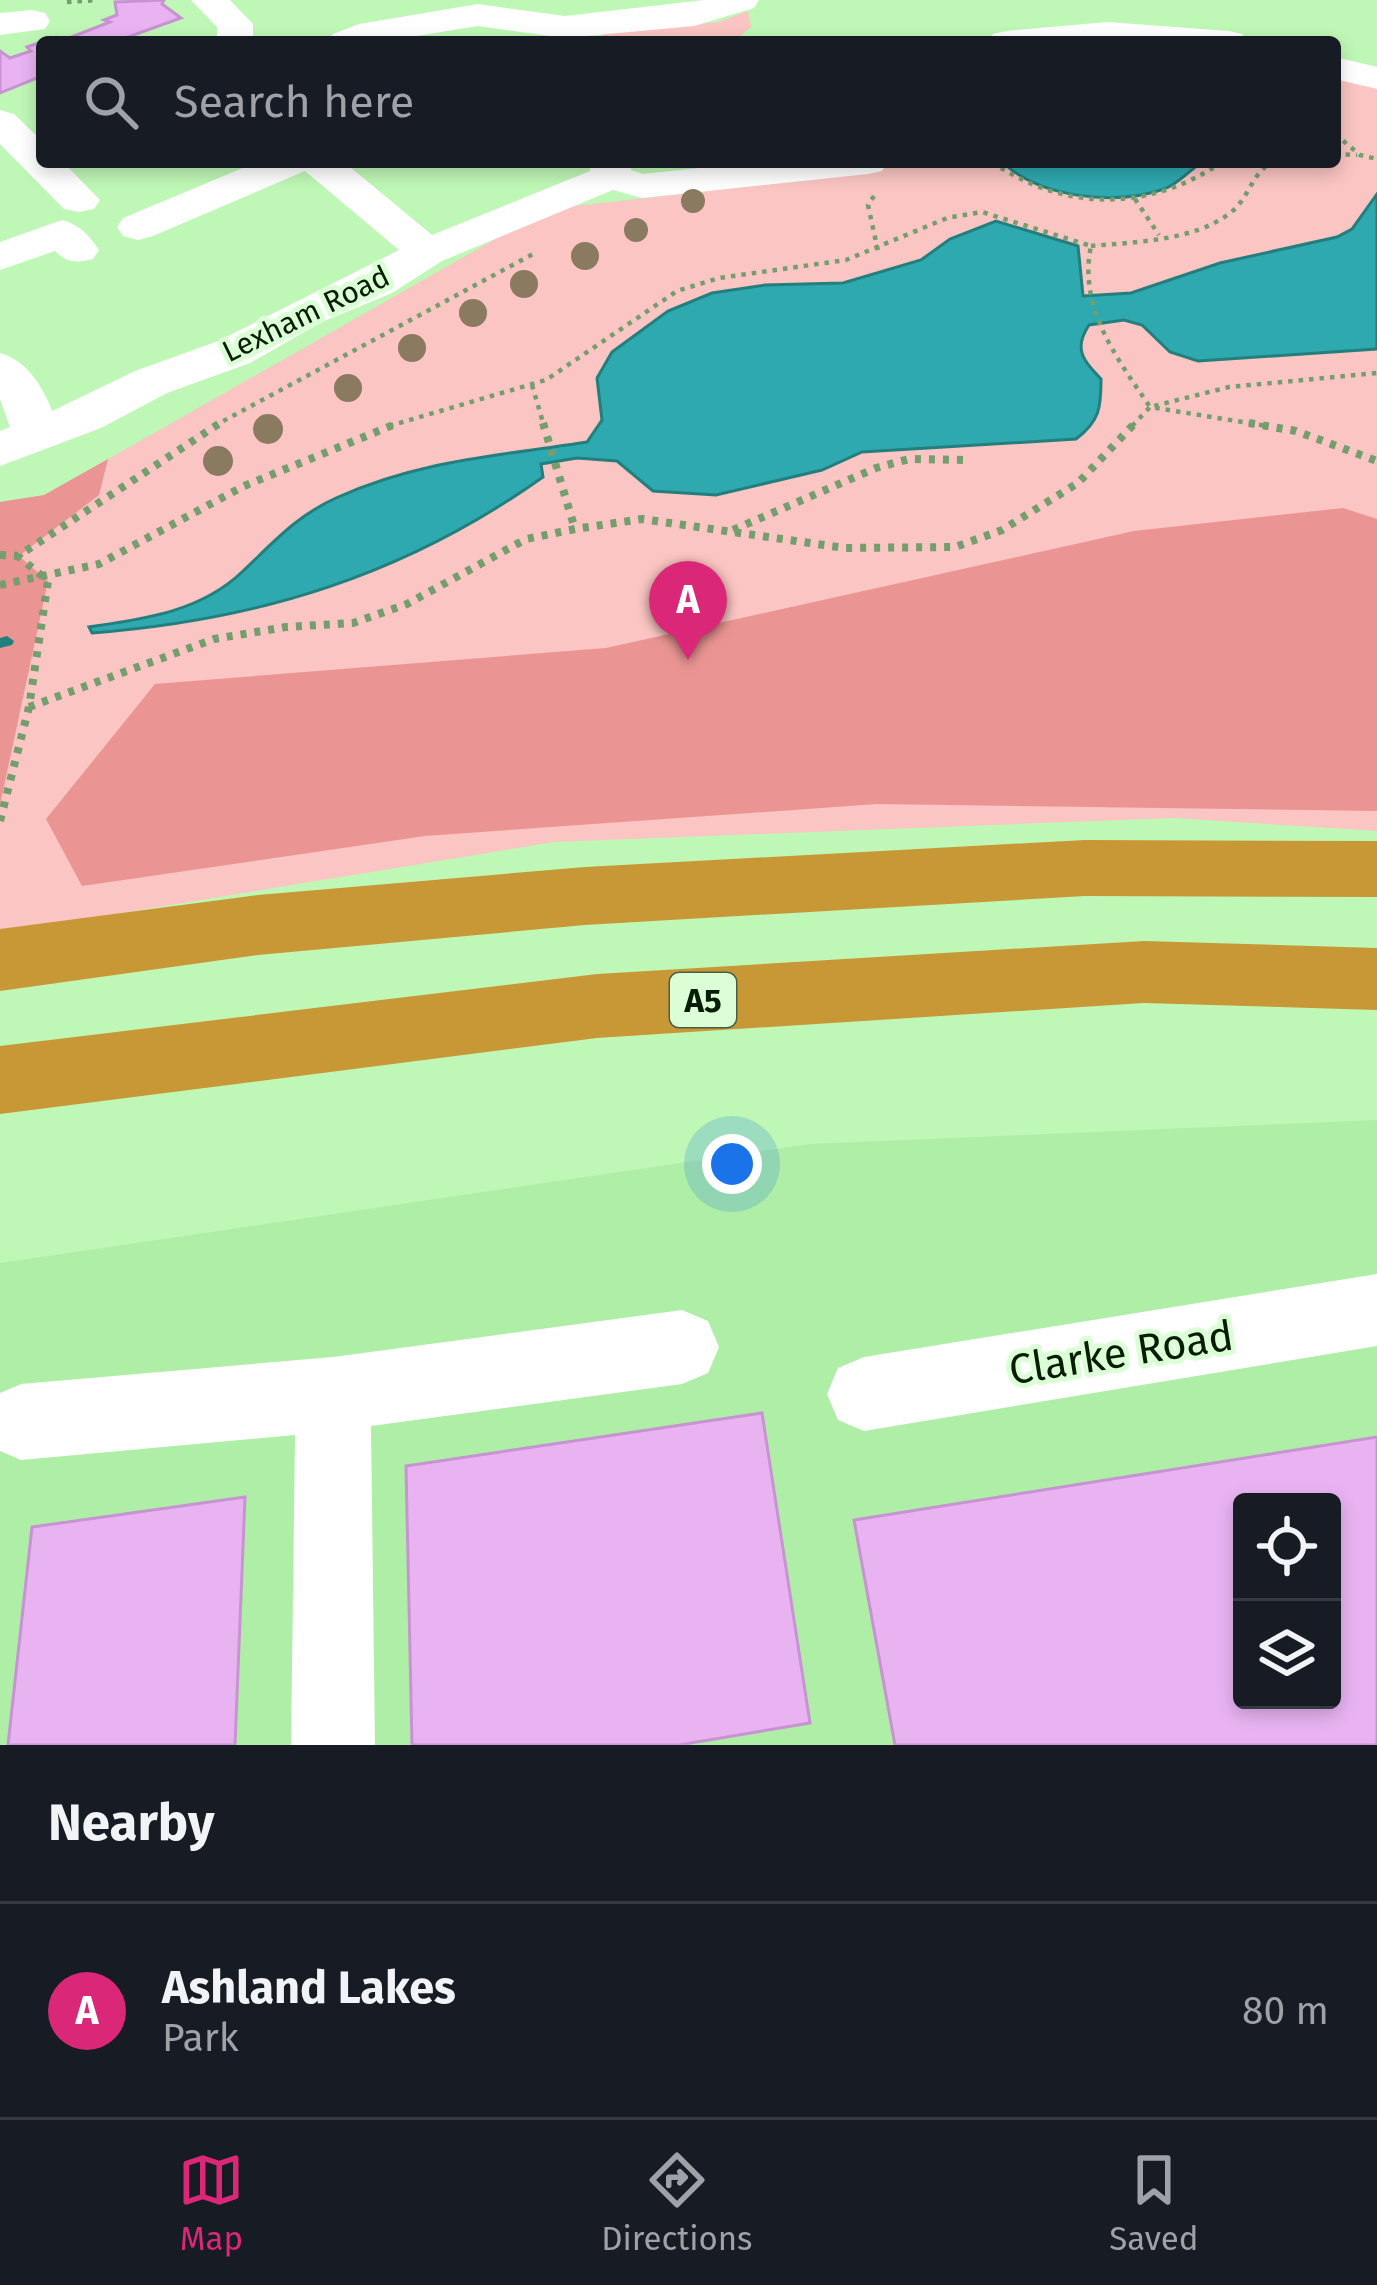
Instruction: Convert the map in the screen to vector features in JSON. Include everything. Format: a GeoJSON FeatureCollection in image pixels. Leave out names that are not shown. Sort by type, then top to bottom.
{"type":"FeatureCollection","features":[{"type":"Feature","properties":{"kind":"highway"},"geometry":{"type":"LineString","coordinates":[[22,956],[258,925],[585,896],[1085,868],[1377,869]]}},
{"type":"Feature","properties":{"kind":"highway","name":"A5"},"geometry":{"type":"LineString","coordinates":[[16,1077],[597,1006],[1144,972],[1377,979]]}},
{"type":"Feature","properties":{"kind":"street"},"geometry":{"type":"LineString","coordinates":[[357,36],[403,12],[480,8],[566,34],[694,14],[743,0],[757,8],[764,34]]}},
{"type":"Feature","properties":{"kind":"street"},"geometry":{"type":"LineString","coordinates":[[1000,0],[1014,36]]}},
{"type":"Feature","properties":{"kind":"street"},"geometry":{"type":"LineString","coordinates":[[1069,36],[1148,36]]}},
{"type":"Feature","properties":{"kind":"street"},"geometry":{"type":"LineString","coordinates":[[1341,69],[1377,78]]}},
{"type":"Feature","properties":{"kind":"street"},"geometry":{"type":"LineString","coordinates":[[36,108],[0,122],[36,157]]}},
{"type":"Feature","properties":{"kind":"street"},"geometry":{"type":"LineString","coordinates":[[47,168],[80,200]]}},
{"type":"Feature","properties":{"kind":"street"},"geometry":{"type":"LineString","coordinates":[[137,226],[277,168]]}},
{"type":"Feature","properties":{"kind":"street"},"geometry":{"type":"LineString","coordinates":[[327,168],[427,252]]}},
{"type":"Feature","properties":{"kind":"street"},"geometry":{"type":"LineString","coordinates":[[611,170],[642,187],[875,172]]}},
{"type":"Feature","properties":{"kind":"street","name":"Lexham Road"},"geometry":{"type":"LineString","coordinates":[[18,441],[84,417],[151,382],[234,352],[306,312],[377,283],[427,252],[611,170]]}},
{"type":"Feature","properties":{"kind":"street"},"geometry":{"type":"LineString","coordinates":[[0,257],[62,233],[78,250]]}},
{"type":"Feature","properties":{"kind":"street"},"geometry":{"type":"LineString","coordinates":[[0,368],[23,396],[18,441]]}},
{"type":"Feature","properties":{"kind":"street","name":"Clarke Road"},"geometry":{"type":"LineString","coordinates":[[864,1394],[1377,1310]]}},
{"type":"Feature","properties":{"kind":"street"},"geometry":{"type":"LineString","coordinates":[[21,1422],[333,1394],[682,1347]]}},
{"type":"Feature","properties":{"kind":"street"},"geometry":{"type":"LineString","coordinates":[[333,1394],[333,1745]]}},
{"type":"Feature","properties":{"kind":"path"},"geometry":{"type":"LineString","coordinates":[[65,3],[98,0]]}},
{"type":"Feature","properties":{"kind":"path"},"geometry":{"type":"LineString","coordinates":[[1341,139],[1360,155]]}},
{"type":"Feature","properties":{"kind":"path"},"geometry":{"type":"LineString","coordinates":[[1341,154],[1377,159]]}},
{"type":"Feature","properties":{"kind":"path"},"geometry":{"type":"LineString","coordinates":[[1002,168],[1053,193],[1085,199],[1136,199],[1185,187],[1213,168]]}},
{"type":"Feature","properties":{"kind":"path"},"geometry":{"type":"LineString","coordinates":[[0,586],[48,581],[106,562],[222,496],[302,460],[392,425],[532,386],[568,368],[654,301],[683,288],[728,274],[831,264],[878,251],[937,221],[982,212],[1091,246],[1159,236],[1206,226],[1234,212],[1253,175],[1263,168]]}},
{"type":"Feature","properties":{"kind":"path"},"geometry":{"type":"LineString","coordinates":[[875,172],[868,205],[878,251]]}},
{"type":"Feature","properties":{"kind":"path"},"geometry":{"type":"LineString","coordinates":[[1136,199],[1159,236]]}},
{"type":"Feature","properties":{"kind":"path"},"geometry":{"type":"LineString","coordinates":[[18,556],[99,496],[413,316],[550,245]]}},
{"type":"Feature","properties":{"kind":"path"},"geometry":{"type":"LineString","coordinates":[[1091,246],[1085,262],[1101,326],[1150,406],[1296,431],[1377,461]]}},
{"type":"Feature","properties":{"kind":"path"},"geometry":{"type":"LineString","coordinates":[[29,707],[214,639],[286,627],[353,623],[407,604],[526,539],[575,529],[642,520],[845,548],[955,547],[1002,530],[1078,483],[1150,406],[1229,387],[1377,373]]}},
{"type":"Feature","properties":{"kind":"path"},"geometry":{"type":"LineString","coordinates":[[532,386],[575,529]]}},
{"type":"Feature","properties":{"kind":"path"},"geometry":{"type":"LineString","coordinates":[[729,532],[876,468],[909,459],[964,460]]}},
{"type":"Feature","properties":{"kind":"path"},"geometry":{"type":"LineString","coordinates":[[0,555],[18,556],[48,581]]}},
{"type":"Feature","properties":{"kind":"path"},"geometry":{"type":"LineString","coordinates":[[0,821],[29,707],[48,581]]}},
{"type":"Feature","properties":{"kind":"shaded area"},"geometry":{"type":"Polygon","coordinates":[[[748,11],[751,27],[740,36],[602,34],[719,22],[748,11]]]}},
{"type":"Feature","properties":{"kind":"shaded area"},"geometry":{"type":"Polygon","coordinates":[[[1341,79],[1377,88],[1377,831],[1174,818],[554,842],[0,933],[0,502],[45,495],[548,209],[882,168],[1341,168],[1341,79]]]}},
{"type":"Feature","properties":{"kind":"shaded area"},"geometry":{"type":"Polygon","coordinates":[[[108,459],[99,495],[19,556],[48,581],[0,805],[0,502],[44,495],[108,459]]]}},
{"type":"Feature","properties":{"kind":"shaded area"},"geometry":{"type":"Polygon","coordinates":[[[1343,508],[1377,519],[1377,811],[877,804],[425,836],[82,886],[46,819],[155,684],[606,648],[1134,531],[1343,508]]]}},
{"type":"Feature","properties":{"kind":"shaded area"},"geometry":{"type":"Polygon","coordinates":[[[1377,1120],[1377,1745],[0,1745],[0,1263],[810,1144],[1377,1120]]]}},
{"type":"Feature","properties":{"kind":"water"},"geometry":{"type":"Polygon","coordinates":[[[1010,168],[1195,168],[1164,189],[1124,197],[1057,191],[1010,168]]]}},
{"type":"Feature","properties":{"kind":"water"},"geometry":{"type":"Polygon","coordinates":[[[1377,194],[1377,349],[1198,361],[1170,352],[1142,325],[1124,320],[1089,325],[1081,348],[1101,379],[1100,398],[1098,413],[1076,439],[862,452],[822,470],[716,495],[653,491],[617,461],[577,458],[541,464],[543,477],[491,511],[438,541],[329,587],[272,604],[154,627],[92,633],[89,627],[170,612],[208,596],[226,586],[309,513],[367,485],[460,461],[587,442],[602,420],[597,378],[612,352],[668,311],[712,293],[765,285],[843,283],[921,260],[950,239],[996,221],[1078,246],[1083,296],[1131,293],[1220,263],[1337,237],[1352,229],[1377,194]]]}},
{"type":"Feature","properties":{"kind":"building"},"geometry":{"type":"Polygon","coordinates":[[[164,0],[162,4],[181,18],[131,36],[74,36],[110,22],[104,20],[117,15],[115,2],[164,0]]]}},
{"type":"Feature","properties":{"kind":"building"},"geometry":{"type":"Polygon","coordinates":[[[36,44],[36,78],[0,93],[0,51],[10,58],[31,51],[27,47],[36,44]]]}},
{"type":"Feature","properties":{"kind":"building"},"geometry":{"type":"Polygon","coordinates":[[[762,1413],[810,1723],[679,1745],[412,1745],[406,1466],[762,1413]]]}},
{"type":"Feature","properties":{"kind":"building"},"geometry":{"type":"Polygon","coordinates":[[[1377,1437],[1377,1745],[895,1745],[854,1520],[1377,1437]]]}},
{"type":"Feature","properties":{"kind":"building"},"geometry":{"type":"Polygon","coordinates":[[[245,1497],[235,1745],[8,1745],[32,1527],[245,1497]]]}},
{"type":"Feature","properties":{"kind":"waterway"},"geometry":{"type":"LineString","coordinates":[[0,643],[7,641]]}},
{"type":"Feature","properties":{"kind":"place","name":"Ashland Lakes"},"geometry":{"type":"Point","coordinates":[688,660]}}]}
